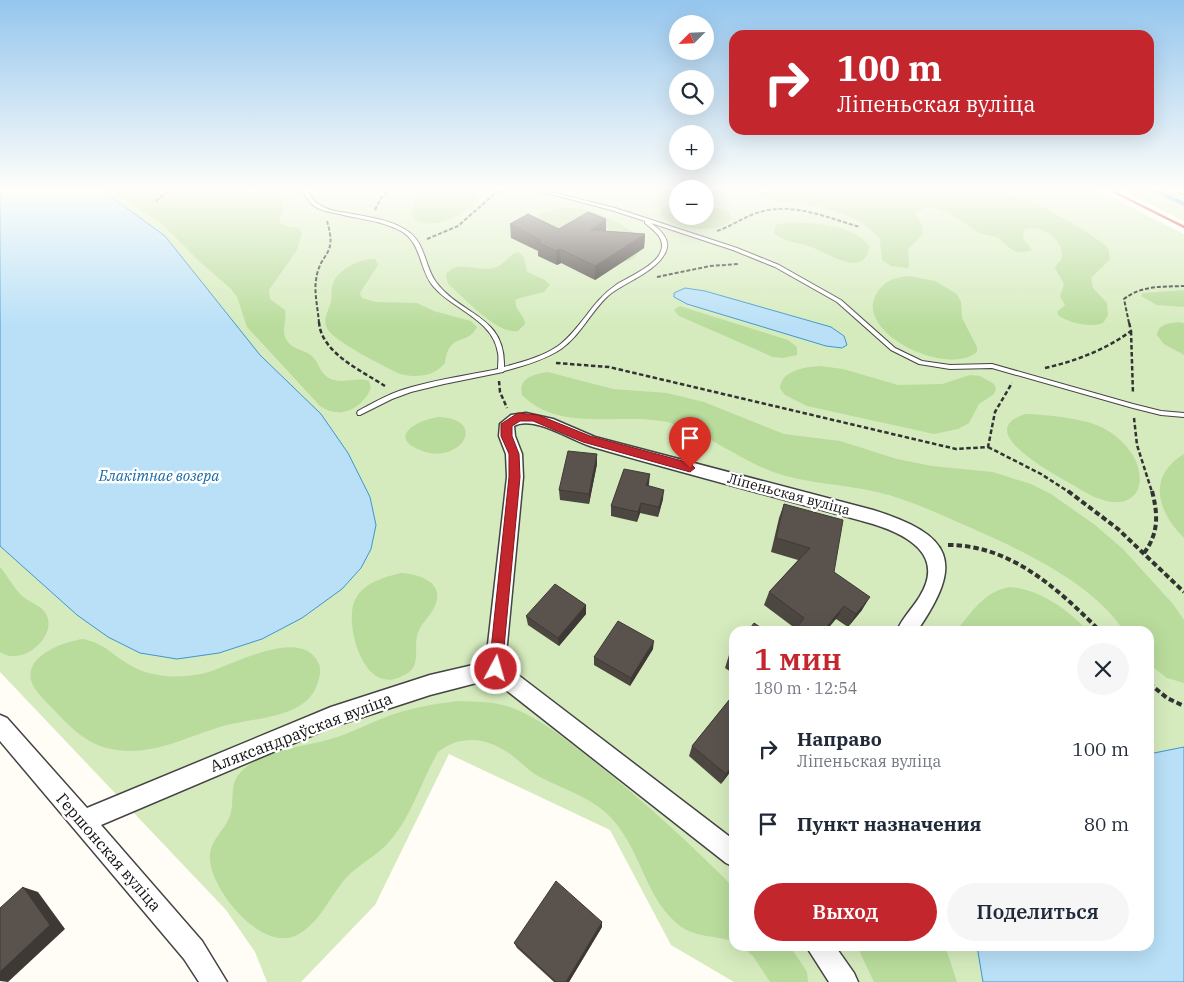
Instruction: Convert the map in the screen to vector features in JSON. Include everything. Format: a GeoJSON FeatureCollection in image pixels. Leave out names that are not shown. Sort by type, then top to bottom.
{"type":"FeatureCollection","features":[{"type":"Feature","properties":{"kind":"street","name":"Ліпеньская вуліца"},"geometry":{"type":"LineString","coordinates":[[515,418],[527,416],[535,418],[596,442],[891,522],[906,529],[931,549]]}},
{"type":"Feature","properties":{"kind":"street"},"geometry":{"type":"LineString","coordinates":[[515,418],[506,424],[505,430],[514,454],[515,477],[496,669],[729,851]]}},
{"type":"Feature","properties":{"kind":"street"},"geometry":{"type":"LineString","coordinates":[[909,626],[929,596],[936,580],[938,564],[931,549]]}},
{"type":"Feature","properties":{"kind":"street","name":"Аляксандраўская вуліца"},"geometry":{"type":"LineString","coordinates":[[82,822],[331,717],[430,685],[496,669]]}},
{"type":"Feature","properties":{"kind":"street","name":"Гершонская вуліца"},"geometry":{"type":"LineString","coordinates":[[0,725],[193,950],[214,982]]}},
{"type":"Feature","properties":{"kind":"street"},"geometry":{"type":"LineString","coordinates":[[823,951],[846,982]]}},
{"type":"Feature","properties":{"kind":"lane"},"geometry":{"type":"LineString","coordinates":[[410,236],[416,242],[427,274],[434,283],[441,291],[482,321],[498,340],[502,350],[501,371]]}},
{"type":"Feature","properties":{"kind":"lane"},"geometry":{"type":"LineString","coordinates":[[360,413],[398,394],[433,384],[501,371],[526,363],[566,344],[578,333],[594,306],[612,291],[652,266],[661,258],[665,249],[665,241],[662,236]]}},
{"type":"Feature","properties":{"kind":"lane"},"geometry":{"type":"LineString","coordinates":[[695,236],[777,266],[839,301],[893,348],[907,357],[936,366],[992,366],[1133,406],[1161,413],[1184,415]]}},
{"type":"Feature","properties":{"kind":"path"},"geometry":{"type":"LineString","coordinates":[[331,236],[331,248],[319,269],[316,282],[318,315],[322,336],[342,358],[398,394]]}},
{"type":"Feature","properties":{"kind":"path"},"geometry":{"type":"LineString","coordinates":[[416,242],[440,236]]}},
{"type":"Feature","properties":{"kind":"path"},"geometry":{"type":"LineString","coordinates":[[638,275],[661,276],[723,264],[777,266]]}},
{"type":"Feature","properties":{"kind":"path"},"geometry":{"type":"LineString","coordinates":[[1144,553],[1156,538],[1156,511],[1137,445],[1133,406],[1131,331],[1124,299],[1132,292],[1146,287],[1184,286]]}},
{"type":"Feature","properties":{"kind":"path"},"geometry":{"type":"LineString","coordinates":[[988,447],[996,412],[1018,373],[1048,368],[1102,350],[1131,331]]}},
{"type":"Feature","properties":{"kind":"path"},"geometry":{"type":"LineString","coordinates":[[526,363],[609,367],[956,449],[988,447],[1052,480],[1144,553],[1184,592]]}},
{"type":"Feature","properties":{"kind":"path"},"geometry":{"type":"LineString","coordinates":[[501,371],[500,392],[515,418]]}},
{"type":"Feature","properties":{"kind":"path"},"geometry":{"type":"LineString","coordinates":[[931,549],[951,544],[968,545],[1012,560],[1058,592],[1095,626]]}},
{"type":"Feature","properties":{"kind":"path"},"geometry":{"type":"LineString","coordinates":[[1154,687],[1167,698],[1184,706]]}},
{"type":"Feature","properties":{"kind":"green space"},"geometry":{"type":"Polygon","coordinates":[[[0,236],[1184,236],[1184,982],[734,982],[671,945],[610,830],[449,754],[375,905],[301,982],[267,982],[255,952],[226,910],[0,672],[0,236]]]}},
{"type":"Feature","properties":{"kind":"green space"},"geometry":{"type":"Polygon","coordinates":[[[174,236],[301,236],[297,250],[269,290],[270,299],[285,310],[284,330],[287,341],[294,347],[310,354],[326,376],[338,381],[369,381],[371,388],[362,402],[356,407],[343,412],[335,412],[320,406],[247,327],[237,297],[231,289],[174,236]]]}},
{"type":"Feature","properties":{"kind":"green space"},"geometry":{"type":"Polygon","coordinates":[[[612,236],[637,236],[640,244],[635,257],[627,261],[616,262],[612,236]]]}},
{"type":"Feature","properties":{"kind":"green space"},"geometry":{"type":"Polygon","coordinates":[[[778,236],[858,236],[869,246],[866,256],[861,261],[854,263],[845,262],[811,247],[778,236]]]}},
{"type":"Feature","properties":{"kind":"green space"},"geometry":{"type":"Polygon","coordinates":[[[876,236],[921,236],[908,249],[909,268],[891,266],[882,260],[880,240],[876,236]]]}},
{"type":"Feature","properties":{"kind":"green space"},"geometry":{"type":"Polygon","coordinates":[[[991,236],[1023,236],[1032,250],[1017,252],[991,236]]]}},
{"type":"Feature","properties":{"kind":"green space"},"geometry":{"type":"Polygon","coordinates":[[[1051,236],[1092,236],[1108,248],[1110,259],[1091,278],[1093,288],[1107,303],[1108,315],[1103,323],[1086,325],[1074,323],[1059,316],[1057,312],[1065,305],[1060,296],[1064,284],[1055,268],[1062,259],[1062,255],[1061,249],[1051,236]]]}},
{"type":"Feature","properties":{"kind":"green space"},"geometry":{"type":"Polygon","coordinates":[[[518,252],[524,257],[527,272],[545,280],[550,285],[544,292],[516,299],[516,306],[525,324],[518,331],[510,331],[491,322],[472,306],[448,284],[446,274],[456,267],[494,268],[518,252]]]}},
{"type":"Feature","properties":{"kind":"green space"},"geometry":{"type":"Polygon","coordinates":[[[370,259],[375,259],[378,265],[360,293],[362,298],[376,302],[417,303],[434,311],[471,321],[477,327],[468,337],[454,343],[450,347],[445,363],[441,368],[430,374],[418,376],[400,374],[351,348],[329,331],[326,324],[326,316],[331,302],[334,281],[347,268],[370,259]]]}},
{"type":"Feature","properties":{"kind":"green space"},"geometry":{"type":"Polygon","coordinates":[[[909,276],[935,281],[957,294],[961,302],[962,318],[977,347],[977,352],[963,358],[945,359],[925,355],[889,335],[878,322],[873,308],[877,293],[890,280],[909,276]]]}},
{"type":"Feature","properties":{"kind":"green space"},"geometry":{"type":"Polygon","coordinates":[[[1184,290],[1184,307],[1157,305],[1141,296],[1143,293],[1184,290]]]}},
{"type":"Feature","properties":{"kind":"green space"},"geometry":{"type":"Polygon","coordinates":[[[680,306],[788,340],[797,347],[797,355],[783,358],[773,357],[679,316],[674,310],[680,306]]]}},
{"type":"Feature","properties":{"kind":"green space"},"geometry":{"type":"Polygon","coordinates":[[[1179,322],[1184,323],[1184,355],[1164,344],[1157,335],[1162,326],[1179,322]]]}},
{"type":"Feature","properties":{"kind":"green space"},"geometry":{"type":"Polygon","coordinates":[[[820,366],[843,369],[898,385],[942,384],[970,375],[980,376],[994,384],[996,389],[994,394],[979,404],[969,423],[958,429],[934,434],[807,406],[785,395],[780,388],[785,377],[790,373],[808,367],[820,366]]]}},
{"type":"Feature","properties":{"kind":"green space"},"geometry":{"type":"Polygon","coordinates":[[[548,372],[613,389],[667,393],[704,402],[784,434],[840,441],[897,459],[932,466],[993,472],[1031,484],[1051,494],[1095,525],[1123,549],[1173,604],[1184,620],[1184,683],[1167,678],[1154,668],[1154,626],[1120,626],[1093,596],[1073,581],[1005,543],[899,498],[864,489],[799,479],[773,472],[760,467],[710,439],[671,423],[653,420],[573,418],[555,414],[537,407],[522,395],[522,385],[528,378],[548,372]]]}},
{"type":"Feature","properties":{"kind":"green space"},"geometry":{"type":"Polygon","coordinates":[[[1026,414],[1075,419],[1094,424],[1120,440],[1133,455],[1139,471],[1139,486],[1133,497],[1120,502],[1102,500],[1038,464],[1012,442],[1007,431],[1011,422],[1026,414]]]}},
{"type":"Feature","properties":{"kind":"green space"},"geometry":{"type":"Polygon","coordinates":[[[439,417],[455,420],[463,426],[466,433],[463,441],[456,448],[434,454],[410,445],[406,439],[406,434],[410,429],[423,421],[439,417]]]}},
{"type":"Feature","properties":{"kind":"green space"},"geometry":{"type":"Polygon","coordinates":[[[1184,454],[1184,538],[1175,528],[1163,506],[1160,484],[1164,473],[1172,463],[1184,454]]]}},
{"type":"Feature","properties":{"kind":"green space"},"geometry":{"type":"Polygon","coordinates":[[[0,567],[18,592],[41,608],[48,620],[47,632],[40,643],[29,652],[18,656],[10,656],[0,652],[0,567]]]}},
{"type":"Feature","properties":{"kind":"green space"},"geometry":{"type":"Polygon","coordinates":[[[401,573],[424,578],[430,582],[435,587],[437,600],[419,630],[413,667],[409,672],[400,677],[386,680],[375,675],[361,657],[353,631],[353,607],[360,592],[370,584],[382,578],[401,573]]]}},
{"type":"Feature","properties":{"kind":"green space"},"geometry":{"type":"Polygon","coordinates":[[[1010,587],[1043,596],[1062,608],[1083,626],[960,626],[979,603],[1001,589],[1010,587]]]}},
{"type":"Feature","properties":{"kind":"green space"},"geometry":{"type":"Polygon","coordinates":[[[83,639],[100,645],[131,666],[160,675],[201,674],[263,652],[281,648],[297,648],[310,652],[319,664],[320,675],[312,694],[303,704],[277,715],[220,727],[153,748],[125,751],[111,749],[87,740],[74,730],[35,689],[31,678],[31,669],[44,654],[53,648],[83,639]]]}},
{"type":"Feature","properties":{"kind":"green space"},"geometry":{"type":"Polygon","coordinates":[[[457,701],[501,704],[529,715],[568,742],[644,803],[729,883],[729,941],[693,933],[680,926],[669,915],[651,889],[623,832],[605,812],[578,795],[535,774],[505,751],[487,742],[477,740],[457,742],[438,752],[409,812],[395,834],[382,849],[346,878],[312,924],[305,930],[297,935],[283,938],[269,935],[241,916],[229,902],[220,887],[213,873],[210,860],[212,847],[229,818],[235,781],[240,773],[249,765],[269,754],[336,737],[386,717],[426,706],[457,701]]]}},
{"type":"Feature","properties":{"kind":"green space"},"geometry":{"type":"Polygon","coordinates":[[[747,951],[793,951],[807,972],[808,982],[770,982],[753,956],[747,951]]]}},
{"type":"Feature","properties":{"kind":"green space"},"geometry":{"type":"Polygon","coordinates":[[[859,951],[947,951],[957,982],[874,982],[859,951]]]}},
{"type":"Feature","properties":{"kind":"water","name":"Блакітнае возера"},"geometry":{"type":"Polygon","coordinates":[[[0,236],[165,236],[260,355],[321,414],[348,453],[370,497],[376,525],[371,549],[361,568],[342,589],[302,618],[262,639],[219,653],[177,659],[140,653],[108,637],[77,615],[0,546],[0,236]]]}},
{"type":"Feature","properties":{"kind":"water"},"geometry":{"type":"Polygon","coordinates":[[[685,288],[705,291],[831,327],[844,336],[847,345],[842,348],[826,346],[687,304],[674,297],[674,293],[685,288]]]}},
{"type":"Feature","properties":{"kind":"water"},"geometry":{"type":"Polygon","coordinates":[[[1184,747],[1184,982],[983,982],[978,951],[1154,951],[1154,753],[1184,747]]]}},
{"type":"Feature","properties":{"kind":"building"},"geometry":{"type":"Polygon","coordinates":[[[533,236],[642,236],[595,266],[560,249],[556,251],[537,242],[541,240],[533,236]]]}},
{"type":"Feature","properties":{"kind":"building"},"geometry":{"type":"Polygon","coordinates":[[[568,451],[597,454],[589,494],[559,490],[568,451]]]}},
{"type":"Feature","properties":{"kind":"building"},"geometry":{"type":"Polygon","coordinates":[[[624,469],[650,474],[646,485],[664,490],[659,507],[641,503],[638,512],[611,506],[624,469]]]}},
{"type":"Feature","properties":{"kind":"building"},"geometry":{"type":"Polygon","coordinates":[[[784,504],[843,520],[834,572],[870,597],[856,614],[844,606],[827,626],[798,626],[804,618],[769,592],[810,548],[776,538],[784,504]]]}},
{"type":"Feature","properties":{"kind":"building"},"geometry":{"type":"Polygon","coordinates":[[[555,584],[586,605],[558,638],[526,616],[555,584]]]}},
{"type":"Feature","properties":{"kind":"building"},"geometry":{"type":"Polygon","coordinates":[[[618,621],[654,641],[631,678],[594,657],[618,621]]]}},
{"type":"Feature","properties":{"kind":"building"},"geometry":{"type":"Polygon","coordinates":[[[729,700],[729,770],[726,774],[692,746],[729,700]]]}},
{"type":"Feature","properties":{"kind":"building"},"geometry":{"type":"Polygon","coordinates":[[[556,881],[602,922],[566,982],[556,982],[514,943],[556,881]]]}},
{"type":"Feature","properties":{"kind":"building"},"geometry":{"type":"Polygon","coordinates":[[[23,887],[50,925],[0,972],[0,908],[23,887]]]}},
{"type":"Feature","properties":{"kind":"route"},"geometry":{"type":"LineString","coordinates":[[496,669],[515,477],[514,454],[505,430],[506,424],[518,417],[527,416],[563,431],[614,448],[690,468]]}}]}
